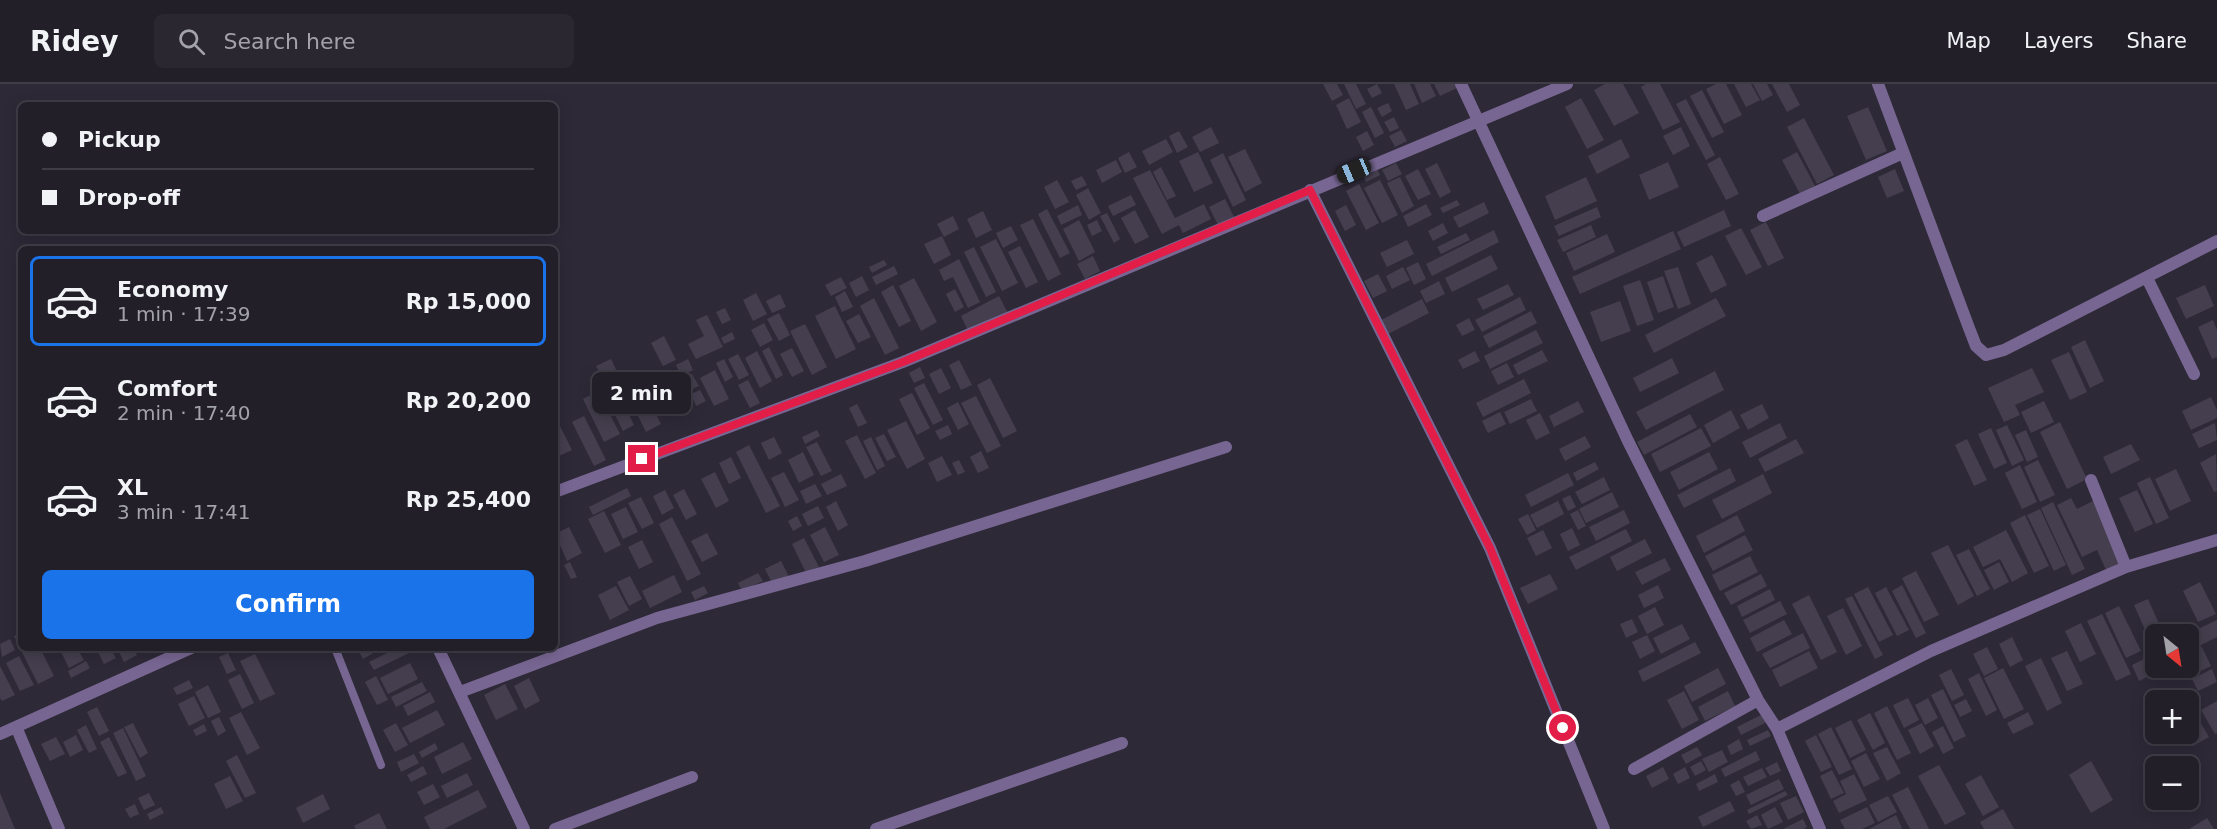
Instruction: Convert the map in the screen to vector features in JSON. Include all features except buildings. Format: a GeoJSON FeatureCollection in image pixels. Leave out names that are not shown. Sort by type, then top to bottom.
{"type":"FeatureCollection","features":[{"type":"Feature","properties":{"kind":"street"},"geometry":{"type":"LineString","coordinates":[[1461,84],[1628,441],[1758,700],[1777,729],[1820,829]]}},
{"type":"Feature","properties":{"kind":"street"},"geometry":{"type":"LineString","coordinates":[[558,491],[903,362],[1567,84]]}},
{"type":"Feature","properties":{"kind":"street"},"geometry":{"type":"LineString","coordinates":[[1878,84],[1968,328],[1976,346],[1986,355],[2004,350],[2217,241]]}},
{"type":"Feature","properties":{"kind":"street"},"geometry":{"type":"LineString","coordinates":[[1763,216],[1903,153]]}},
{"type":"Feature","properties":{"kind":"street"},"geometry":{"type":"LineString","coordinates":[[1310,190],[1490,548],[1604,829]]}},
{"type":"Feature","properties":{"kind":"street"},"geometry":{"type":"LineString","coordinates":[[2147,278],[2194,374]]}},
{"type":"Feature","properties":{"kind":"street"},"geometry":{"type":"LineString","coordinates":[[460,692],[657,618],[865,561],[1226,447]]}},
{"type":"Feature","properties":{"kind":"street"},"geometry":{"type":"LineString","coordinates":[[2091,480],[2126,567]]}},
{"type":"Feature","properties":{"kind":"street"},"geometry":{"type":"LineString","coordinates":[[1777,729],[1931,651],[2126,567],[2217,540]]}},
{"type":"Feature","properties":{"kind":"street"},"geometry":{"type":"LineString","coordinates":[[1,732],[18,729],[185,651]]}},
{"type":"Feature","properties":{"kind":"street"},"geometry":{"type":"LineString","coordinates":[[440,651],[525,829]]}},
{"type":"Feature","properties":{"kind":"street"},"geometry":{"type":"LineString","coordinates":[[1634,769],[1758,700]]}},
{"type":"Feature","properties":{"kind":"street"},"geometry":{"type":"LineString","coordinates":[[18,729],[59,829]]}},
{"type":"Feature","properties":{"kind":"street"},"geometry":{"type":"LineString","coordinates":[[876,829],[1122,743]]}},
{"type":"Feature","properties":{"kind":"street"},"geometry":{"type":"LineString","coordinates":[[555,829],[692,777]]}},
{"type":"Feature","properties":{"kind":"lane"},"geometry":{"type":"LineString","coordinates":[[336,651],[381,765]]}},
{"type":"Feature","properties":{"kind":"route"},"geometry":{"type":"LineString","coordinates":[[642,459],[903,362],[1310,190],[1490,548],[1563,728]]}}]}
